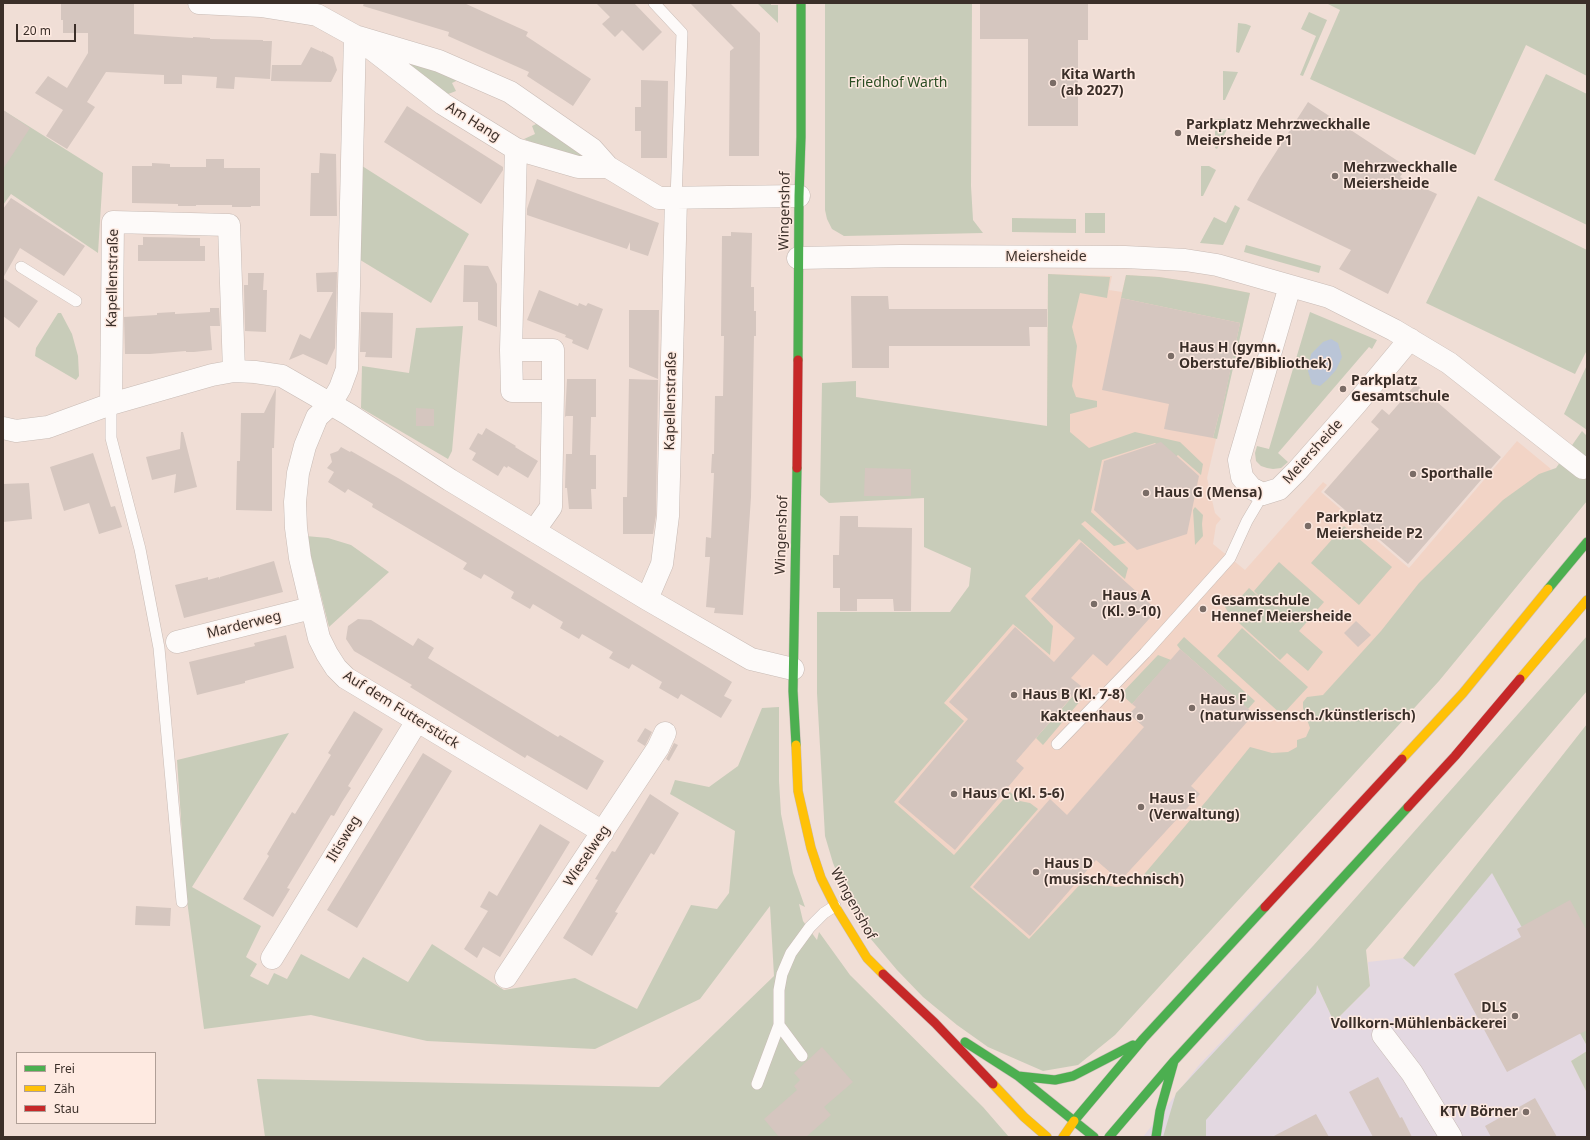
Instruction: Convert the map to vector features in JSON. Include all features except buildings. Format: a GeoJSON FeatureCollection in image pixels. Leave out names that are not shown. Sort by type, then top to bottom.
{"type":"FeatureCollection","features":[{"type":"Feature","properties":{"kind":"main road","name":"Wingenshof"},"geometry":{"type":"LineString","coordinates":[[801,3],[801,137],[798,196],[797,484],[793,691],[798,791],[811,848],[821,878],[835,906],[868,958],[886,978],[935,1023],[1024,1117],[1047,1137]]}},
{"type":"Feature","properties":{"kind":"main road"},"geometry":{"type":"LineString","coordinates":[[1063,1137],[1074,1121],[1143,1039],[1462,693],[1587,542]]}},
{"type":"Feature","properties":{"kind":"main road"},"geometry":{"type":"LineString","coordinates":[[1109,1137],[1174,1061],[1455,756],[1587,600]]}},
{"type":"Feature","properties":{"kind":"main road","name":"Wingenshof"},"geometry":{"type":"LineString","coordinates":[[935,1023],[1018,1076],[1094,1137]]}},
{"type":"Feature","properties":{"kind":"main road"},"geometry":{"type":"LineString","coordinates":[[1018,1076],[1055,1080],[1073,1076],[1143,1039]]}},
{"type":"Feature","properties":{"kind":"main road"},"geometry":{"type":"LineString","coordinates":[[1156,1137],[1160,1111],[1174,1061]]}},
{"type":"Feature","properties":{"kind":"street","name":"Am Hang"},"geometry":{"type":"LineString","coordinates":[[199,3],[262,5],[317,15],[355,36],[443,104],[516,148],[578,167],[608,167]]}},
{"type":"Feature","properties":{"kind":"street","name":"Am Hang"},"geometry":{"type":"LineString","coordinates":[[355,36],[439,61],[510,92],[592,149],[608,167],[659,198],[676,199],[798,196]]}},
{"type":"Feature","properties":{"kind":"street"},"geometry":{"type":"LineString","coordinates":[[330,405],[340,388],[347,369],[355,36]]}},
{"type":"Feature","properties":{"kind":"street"},"geometry":{"type":"LineString","coordinates":[[516,148],[511,350],[512,391],[553,391]]}},
{"type":"Feature","properties":{"kind":"street","name":"Kapellenstraße"},"geometry":{"type":"LineString","coordinates":[[646,600],[662,564],[668,516],[676,199]]}},
{"type":"Feature","properties":{"kind":"street","name":"Kapellenstraße"},"geometry":{"type":"LineString","coordinates":[[111,404],[113,222],[229,225],[234,371]]}},
{"type":"Feature","properties":{"kind":"street","name":"Meiersheide"},"geometry":{"type":"LineString","coordinates":[[798,258],[900,256],[1110,256],[1185,260],[1217,266],[1329,297],[1410,339],[1454,367],[1585,470]]}},
{"type":"Feature","properties":{"kind":"street"},"geometry":{"type":"LineString","coordinates":[[1263,494],[1251,488],[1242,477],[1239,460],[1290,286]]}},
{"type":"Feature","properties":{"kind":"street","name":"Meiersheide"},"geometry":{"type":"LineString","coordinates":[[1263,494],[1279,489],[1297,471],[1356,404],[1410,339]]}},
{"type":"Feature","properties":{"kind":"street"},"geometry":{"type":"LineString","coordinates":[[511,350],[552,350],[553,391],[551,507],[534,531]]}},
{"type":"Feature","properties":{"kind":"street"},"geometry":{"type":"LineString","coordinates":[[3,428],[16,431],[48,427],[111,404],[212,375],[234,371],[282,376],[348,414],[450,480],[646,600],[751,659],[794,668]]}},
{"type":"Feature","properties":{"kind":"street","name":"Auf dem Futterstück"},"geometry":{"type":"LineString","coordinates":[[330,405],[317,417],[305,446],[298,473],[296,502],[296,528],[300,558],[319,638],[327,654],[336,668],[346,678],[603,832]]}},
{"type":"Feature","properties":{"kind":"street","name":"Marderweg"},"geometry":{"type":"LineString","coordinates":[[177,642],[312,608]]}},
{"type":"Feature","properties":{"kind":"street","name":"Iltisweg"},"geometry":{"type":"LineString","coordinates":[[272,958],[416,721]]}},
{"type":"Feature","properties":{"kind":"street","name":"Wieselweg"},"geometry":{"type":"LineString","coordinates":[[506,977],[658,748],[665,733]]}},
{"type":"Feature","properties":{"kind":"street"},"geometry":{"type":"LineString","coordinates":[[1383,1035],[1412,1072],[1451,1137]]}},
{"type":"Feature","properties":{"kind":"lane"},"geometry":{"type":"LineString","coordinates":[[654,3],[682,33],[676,199]]}},
{"type":"Feature","properties":{"kind":"lane"},"geometry":{"type":"LineString","coordinates":[[21,267],[76,301]]}},
{"type":"Feature","properties":{"kind":"lane"},"geometry":{"type":"LineString","coordinates":[[111,404],[110,438],[140,549],[159,648],[182,902]]}},
{"type":"Feature","properties":{"kind":"lane"},"geometry":{"type":"LineString","coordinates":[[1057,744],[1145,653],[1230,558],[1247,522],[1263,494]]}},
{"type":"Feature","properties":{"kind":"lane"},"geometry":{"type":"LineString","coordinates":[[757,1084],[779,1025],[779,990],[786,963],[791,953],[810,927],[824,913],[835,906]]}},
{"type":"Feature","properties":{"kind":"lane"},"geometry":{"type":"LineString","coordinates":[[779,1025],[802,1056]]}},
{"type":"Feature","properties":{"kind":"shaded area","name":"Gesamtschule Hennef Meiersheide"},"geometry":{"type":"Polygon","coordinates":[[[1048,274],[1112,276],[1109,290],[1122,292],[1126,275],[1159,277],[1250,293],[1207,478],[1215,513],[1221,519],[1216,525],[1213,544],[1245,570],[1323,482],[1327,485],[1321,492],[1409,568],[1517,441],[1551,469],[1217,860],[944,976],[869,722],[956,648],[1047,461],[1048,274]]]}},
{"type":"Feature","properties":{"kind":"shaded area"},"geometry":{"type":"Polygon","coordinates":[[[1492,872],[1587,1046],[1587,1051],[1571,1061],[1587,1093],[1587,1137],[1143,1137],[1199,1065],[1313,946],[1317,985],[1334,1022],[1370,986],[1368,962],[1403,958],[1414,967],[1492,872]]]}},
{"type":"Feature","properties":{"kind":"green space"},"geometry":{"type":"Polygon","coordinates":[[[757,3],[771,3],[771,5],[778,5],[778,23],[757,3]]]}},
{"type":"Feature","properties":{"kind":"green space","name":"Friedhof Warth"},"geometry":{"type":"Polygon","coordinates":[[[825,3],[972,3],[971,186],[973,220],[983,233],[844,236],[832,229],[827,219],[825,210],[825,3]]]}},
{"type":"Feature","properties":{"kind":"green space"},"geometry":{"type":"Polygon","coordinates":[[[1326,3],[1587,3],[1587,76],[1526,45],[1475,155],[1310,79],[1340,10],[1326,3]]]}},
{"type":"Feature","properties":{"kind":"green space"},"geometry":{"type":"Polygon","coordinates":[[[1309,12],[1327,20],[1303,76],[1300,75],[1316,36],[1301,29],[1309,12]]]}},
{"type":"Feature","properties":{"kind":"green space"},"geometry":{"type":"Polygon","coordinates":[[[1238,23],[1251,26],[1239,53],[1236,52],[1238,23]]]}},
{"type":"Feature","properties":{"kind":"green space"},"geometry":{"type":"Polygon","coordinates":[[[412,58],[464,77],[452,83],[456,91],[443,96],[406,65],[412,58]]]}},
{"type":"Feature","properties":{"kind":"green space"},"geometry":{"type":"Polygon","coordinates":[[[1223,71],[1238,72],[1225,100],[1223,100],[1223,71]]]}},
{"type":"Feature","properties":{"kind":"green space"},"geometry":{"type":"Polygon","coordinates":[[[1546,74],[1587,94],[1587,225],[1494,180],[1546,74]]]}},
{"type":"Feature","properties":{"kind":"green space"},"geometry":{"type":"Polygon","coordinates":[[[3,110],[103,173],[98,253],[11,194],[3,205],[3,110]]]}},
{"type":"Feature","properties":{"kind":"green space"},"geometry":{"type":"Polygon","coordinates":[[[1215,119],[1224,119],[1230,123],[1217,149],[1215,148],[1215,119]]]}},
{"type":"Feature","properties":{"kind":"green space"},"geometry":{"type":"Polygon","coordinates":[[[544,120],[583,152],[580,157],[572,159],[524,139],[535,134],[532,126],[544,120]]]}},
{"type":"Feature","properties":{"kind":"green space"},"geometry":{"type":"Polygon","coordinates":[[[359,164],[469,234],[431,303],[357,258],[359,164]]]}},
{"type":"Feature","properties":{"kind":"green space"},"geometry":{"type":"Polygon","coordinates":[[[1201,166],[1209,166],[1216,170],[1203,196],[1201,196],[1201,166]]]}},
{"type":"Feature","properties":{"kind":"green space"},"geometry":{"type":"Polygon","coordinates":[[[1478,196],[1587,250],[1587,350],[1575,374],[1426,303],[1478,196]]]}},
{"type":"Feature","properties":{"kind":"green space"},"geometry":{"type":"Polygon","coordinates":[[[1235,205],[1240,208],[1223,245],[1200,243],[1214,217],[1226,223],[1235,205]]]}},
{"type":"Feature","properties":{"kind":"green space"},"geometry":{"type":"Polygon","coordinates":[[[1085,213],[1105,213],[1105,233],[1085,233],[1085,213]]]}},
{"type":"Feature","properties":{"kind":"green space"},"geometry":{"type":"Polygon","coordinates":[[[1012,218],[1076,219],[1076,233],[1012,232],[1012,218]]]}},
{"type":"Feature","properties":{"kind":"green space"},"geometry":{"type":"Polygon","coordinates":[[[1246,245],[1321,266],[1319,273],[1244,252],[1246,245]]]}},
{"type":"Feature","properties":{"kind":"green space"},"geometry":{"type":"Polygon","coordinates":[[[1048,274],[1110,277],[1107,298],[1080,293],[1072,327],[1077,346],[1072,386],[1076,397],[1097,401],[1097,407],[1070,414],[1070,432],[1089,448],[1135,432],[1180,442],[1203,464],[1201,475],[1178,455],[1174,458],[1155,443],[1102,460],[1091,512],[1126,543],[1114,546],[1085,521],[1081,524],[1128,568],[1125,579],[1079,539],[1025,596],[1053,626],[1050,655],[1013,624],[944,703],[964,721],[894,802],[954,855],[1010,792],[1020,801],[1030,803],[1038,809],[970,887],[1029,939],[1087,877],[1096,883],[1116,887],[1130,885],[1141,878],[1250,747],[1272,753],[1288,752],[1297,747],[1297,740],[1306,737],[1310,728],[1303,708],[1303,702],[1307,697],[1323,695],[1381,631],[1419,583],[1503,500],[1539,474],[1556,468],[1582,431],[1587,436],[1587,501],[1439,681],[1115,1035],[1078,1065],[1043,1071],[988,1047],[957,1025],[923,997],[897,970],[870,938],[851,906],[833,863],[825,836],[817,693],[817,612],[950,612],[969,586],[971,568],[924,547],[924,498],[829,503],[820,495],[822,383],[856,381],[856,397],[1047,426],[1048,274]]]}},
{"type":"Feature","properties":{"kind":"green space"},"geometry":{"type":"Polygon","coordinates":[[[1126,275],[1159,277],[1250,293],[1217,439],[1213,438],[1219,414],[1221,414],[1240,323],[1121,298],[1126,275]]]}},
{"type":"Feature","properties":{"kind":"green space"},"geometry":{"type":"Polygon","coordinates":[[[1310,312],[1377,340],[1372,349],[1369,347],[1278,453],[1288,462],[1281,468],[1267,468],[1261,466],[1256,461],[1255,453],[1257,446],[1269,449],[1310,312]]]}},
{"type":"Feature","properties":{"kind":"green space"},"geometry":{"type":"Polygon","coordinates":[[[58,313],[61,313],[72,334],[78,356],[79,376],[76,380],[35,356],[36,348],[58,313]]]}},
{"type":"Feature","properties":{"kind":"green space"},"geometry":{"type":"Polygon","coordinates":[[[463,326],[452,451],[448,459],[361,408],[362,366],[409,373],[416,328],[463,326]]]}},
{"type":"Feature","properties":{"kind":"green space"},"geometry":{"type":"Polygon","coordinates":[[[1587,365],[1587,430],[1564,414],[1587,365]]]}},
{"type":"Feature","properties":{"kind":"green space"},"geometry":{"type":"Polygon","coordinates":[[[1195,507],[1203,515],[1203,536],[1195,545],[1193,510],[1195,507]]]}},
{"type":"Feature","properties":{"kind":"green space"},"geometry":{"type":"Polygon","coordinates":[[[1344,526],[1392,567],[1359,605],[1311,563],[1344,526]]]}},
{"type":"Feature","properties":{"kind":"green space"},"geometry":{"type":"Polygon","coordinates":[[[306,536],[328,538],[351,545],[389,572],[329,627],[306,536]]]}},
{"type":"Feature","properties":{"kind":"green space"},"geometry":{"type":"Polygon","coordinates":[[[1279,562],[1324,602],[1299,631],[1323,652],[1308,671],[1287,653],[1280,660],[1229,614],[1224,605],[1231,595],[1237,601],[1249,588],[1263,600],[1254,591],[1279,562]]]}},
{"type":"Feature","properties":{"kind":"green space"},"geometry":{"type":"Polygon","coordinates":[[[1242,628],[1308,687],[1282,715],[1217,656],[1242,628]]]}},
{"type":"Feature","properties":{"kind":"green space"},"geometry":{"type":"Polygon","coordinates":[[[1587,636],[1587,691],[1366,950],[1370,986],[1334,1022],[1317,985],[1316,993],[1206,1120],[1206,1137],[1163,1137],[1176,1093],[1313,946],[1587,636]]]}},
{"type":"Feature","properties":{"kind":"green space"},"geometry":{"type":"Polygon","coordinates":[[[1184,637],[1255,701],[1248,709],[1180,649],[1177,645],[1184,637]]]}},
{"type":"Feature","properties":{"kind":"green space"},"geometry":{"type":"Polygon","coordinates":[[[1158,655],[1171,660],[1132,704],[1121,694],[1158,655]]]}},
{"type":"Feature","properties":{"kind":"green space"},"geometry":{"type":"Polygon","coordinates":[[[1080,688],[1087,693],[1043,745],[1036,738],[1080,688]]]}},
{"type":"Feature","properties":{"kind":"green space"},"geometry":{"type":"Polygon","coordinates":[[[779,707],[779,781],[781,814],[793,873],[805,907],[799,904],[803,921],[817,940],[819,932],[850,975],[983,1107],[1009,1137],[265,1137],[257,1079],[659,1087],[774,976],[770,906],[700,999],[595,1049],[427,1041],[311,1015],[204,1029],[186,893],[177,760],[289,733],[192,887],[261,926],[246,957],[257,964],[250,976],[268,985],[274,973],[287,979],[301,954],[349,979],[363,957],[408,982],[432,944],[504,990],[575,978],[637,1009],[691,905],[717,909],[729,893],[735,831],[670,794],[675,780],[709,787],[738,766],[762,708],[779,707]]]}},
{"type":"Feature","properties":{"kind":"green space"},"geometry":{"type":"Polygon","coordinates":[[[1587,724],[1587,1046],[1492,873],[1414,967],[1403,958],[1587,724]]]}},
{"type":"Feature","properties":{"kind":"green space"},"geometry":{"type":"Polygon","coordinates":[[[1587,1051],[1587,1093],[1571,1061],[1587,1051]]]}},
{"type":"Feature","properties":{"kind":"water"},"geometry":{"type":"Polygon","coordinates":[[[1331,339],[1338,343],[1342,357],[1336,370],[1327,380],[1320,386],[1312,384],[1308,371],[1311,354],[1323,342],[1331,339]]]}},
{"type":"Feature","properties":{"kind":"traffic: fast"},"geometry":{"type":"LineString","coordinates":[[798,360],[801,3]]}},
{"type":"Feature","properties":{"kind":"traffic: fast"},"geometry":{"type":"LineString","coordinates":[[796,745],[793,691],[797,468]]}},
{"type":"Feature","properties":{"kind":"traffic: fast"},"geometry":{"type":"LineString","coordinates":[[1548,589],[1587,542]]}},
{"type":"Feature","properties":{"kind":"traffic: fast"},"geometry":{"type":"LineString","coordinates":[[1109,1137],[1174,1061],[1408,807]]}},
{"type":"Feature","properties":{"kind":"traffic: fast"},"geometry":{"type":"LineString","coordinates":[[1074,1121],[1143,1039],[1265,907]]}},
{"type":"Feature","properties":{"kind":"traffic: fast"},"geometry":{"type":"LineString","coordinates":[[965,1042],[1018,1076],[1094,1137]]}},
{"type":"Feature","properties":{"kind":"traffic: fast"},"geometry":{"type":"LineString","coordinates":[[1018,1076],[1055,1080],[1073,1076],[1133,1045]]}},
{"type":"Feature","properties":{"kind":"traffic: fast"},"geometry":{"type":"LineString","coordinates":[[1156,1137],[1160,1111],[1174,1061]]}},
{"type":"Feature","properties":{"kind":"traffic: slow"},"geometry":{"type":"LineString","coordinates":[[1402,759],[1463,693],[1548,589]]}},
{"type":"Feature","properties":{"kind":"traffic: slow"},"geometry":{"type":"LineString","coordinates":[[1520,679],[1587,600]]}},
{"type":"Feature","properties":{"kind":"traffic: slow"},"geometry":{"type":"LineString","coordinates":[[796,745],[798,791],[811,848],[821,878],[835,906],[867,958],[883,974]]}},
{"type":"Feature","properties":{"kind":"traffic: slow"},"geometry":{"type":"LineString","coordinates":[[993,1084],[1024,1117],[1047,1137]]}},
{"type":"Feature","properties":{"kind":"traffic: slow"},"geometry":{"type":"LineString","coordinates":[[1063,1137],[1074,1121]]}},
{"type":"Feature","properties":{"kind":"traffic: jam"},"geometry":{"type":"LineString","coordinates":[[797,468],[798,360]]}},
{"type":"Feature","properties":{"kind":"traffic: jam"},"geometry":{"type":"LineString","coordinates":[[1408,807],[1455,756],[1520,679]]}},
{"type":"Feature","properties":{"kind":"traffic: jam"},"geometry":{"type":"LineString","coordinates":[[1265,907],[1402,759]]}},
{"type":"Feature","properties":{"kind":"traffic: jam"},"geometry":{"type":"LineString","coordinates":[[883,974],[935,1023],[993,1084]]}},
{"type":"Feature","properties":{"kind":"place","name":"Kita Warth (ab 2027)"},"geometry":{"type":"Point","coordinates":[1053,83]}},
{"type":"Feature","properties":{"kind":"place","name":"Parkplatz Mehrzweckhalle Meiersheide P1"},"geometry":{"type":"Point","coordinates":[1178,133]}},
{"type":"Feature","properties":{"kind":"place","name":"Mehrzweckhalle Meiersheide"},"geometry":{"type":"Point","coordinates":[1335,176]}},
{"type":"Feature","properties":{"kind":"place","name":"Haus H (gymn. Oberstufe/Bibliothek)"},"geometry":{"type":"Point","coordinates":[1171,356]}},
{"type":"Feature","properties":{"kind":"place","name":"Parkplatz Gesamtschule"},"geometry":{"type":"Point","coordinates":[1343,389]}},
{"type":"Feature","properties":{"kind":"place","name":"Sporthalle"},"geometry":{"type":"Point","coordinates":[1413,474]}},
{"type":"Feature","properties":{"kind":"place","name":"Haus G (Mensa)"},"geometry":{"type":"Point","coordinates":[1146,493]}},
{"type":"Feature","properties":{"kind":"place","name":"Parkplatz Meiersheide P2"},"geometry":{"type":"Point","coordinates":[1308,526]}},
{"type":"Feature","properties":{"kind":"place","name":"Haus A (Kl. 9-10)"},"geometry":{"type":"Point","coordinates":[1094,604]}},
{"type":"Feature","properties":{"kind":"place","name":"Gesamtschule Hennef Meiersheide"},"geometry":{"type":"Point","coordinates":[1203,609]}},
{"type":"Feature","properties":{"kind":"place","name":"Haus B (Kl. 7-8)"},"geometry":{"type":"Point","coordinates":[1014,695]}},
{"type":"Feature","properties":{"kind":"place","name":"Haus F (naturwissensch./künstlerisch)"},"geometry":{"type":"Point","coordinates":[1192,708]}},
{"type":"Feature","properties":{"kind":"place","name":"Kakteenhaus"},"geometry":{"type":"Point","coordinates":[1140,717]}},
{"type":"Feature","properties":{"kind":"place","name":"Haus C (Kl. 5-6)"},"geometry":{"type":"Point","coordinates":[954,794]}},
{"type":"Feature","properties":{"kind":"place","name":"Haus E (Verwaltung)"},"geometry":{"type":"Point","coordinates":[1141,807]}},
{"type":"Feature","properties":{"kind":"place","name":"Haus D (musisch/technisch)"},"geometry":{"type":"Point","coordinates":[1036,872]}},
{"type":"Feature","properties":{"kind":"place","name":"DLS Vollkorn-Mühlenbäckerei"},"geometry":{"type":"Point","coordinates":[1515,1016]}},
{"type":"Feature","properties":{"kind":"place","name":"KTV Börner"},"geometry":{"type":"Point","coordinates":[1526,1112]}}]}
